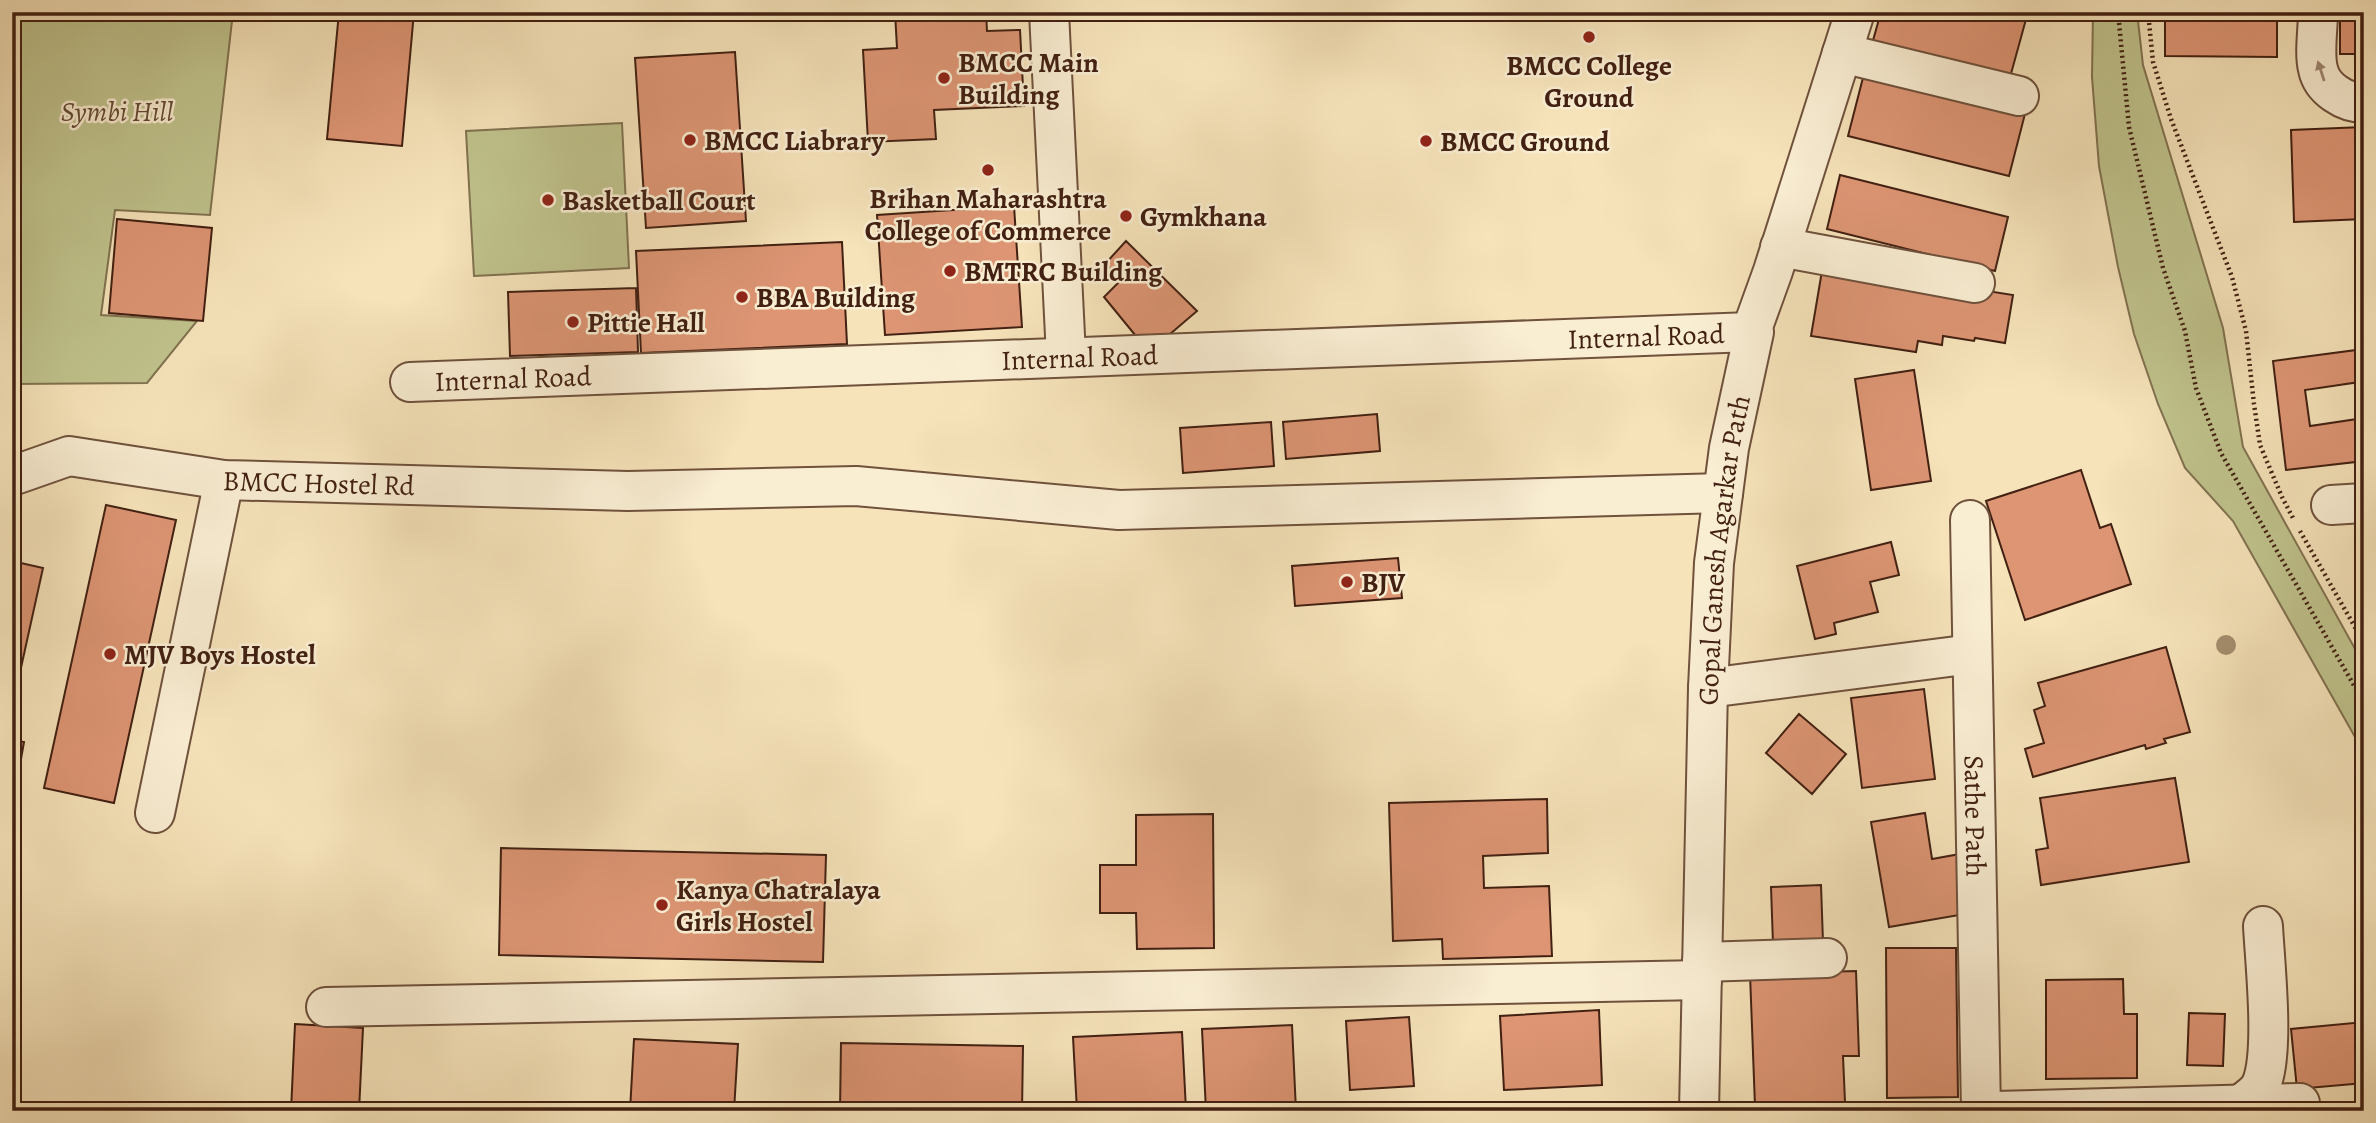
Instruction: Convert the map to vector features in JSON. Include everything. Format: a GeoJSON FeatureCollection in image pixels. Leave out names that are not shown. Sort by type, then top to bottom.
{"type":"FeatureCollection","features":[{"type":"Feature","properties":{"kind":"street"},"geometry":{"type":"LineString","coordinates":[[1049,12],[1066,356]]}},
{"type":"Feature","properties":{"kind":"street","name":"Gopal Ganesh Agarkar Path"},"geometry":{"type":"LineString","coordinates":[[1699,1111],[1708,688],[1714,563],[1729,448],[1754,332],[1751,332],[1855,12]]}},
{"type":"Feature","properties":{"kind":"street"},"geometry":{"type":"LineString","coordinates":[[2318,12],[2318,70],[2330,91],[2354,103],[2364,103]]}},
{"type":"Feature","properties":{"kind":"street"},"geometry":{"type":"LineString","coordinates":[[1842,53],[2019,96]]}},
{"type":"Feature","properties":{"kind":"street"},"geometry":{"type":"LineString","coordinates":[[1780,247],[1975,283]]}},
{"type":"Feature","properties":{"kind":"street","name":"Internal Road"},"geometry":{"type":"LineString","coordinates":[[410,382],[1751,332]]}},
{"type":"Feature","properties":{"kind":"street","name":"BMCC Hostel Rd"},"geometry":{"type":"LineString","coordinates":[[12,476],[69,456],[224,480],[628,491],[856,486],[1119,510],[1723,493]]}},
{"type":"Feature","properties":{"kind":"street"},"geometry":{"type":"LineString","coordinates":[[155,813],[224,480]]}},
{"type":"Feature","properties":{"kind":"street","name":"Sathe Path"},"geometry":{"type":"LineString","coordinates":[[1970,520],[1981,1111]]}},
{"type":"Feature","properties":{"kind":"street"},"geometry":{"type":"LineString","coordinates":[[1708,688],[1972,654]]}},
{"type":"Feature","properties":{"kind":"street"},"geometry":{"type":"LineString","coordinates":[[2241,1104],[2259,1089],[2266,1070],[2267,1013],[2263,926]]}},
{"type":"Feature","properties":{"kind":"street"},"geometry":{"type":"LineString","coordinates":[[326,1007],[1702,971],[1827,958]]}},
{"type":"Feature","properties":{"kind":"street"},"geometry":{"type":"LineString","coordinates":[[1995,1111],[2300,1103]]}},
{"type":"Feature","properties":{"kind":"path"},"geometry":{"type":"LineString","coordinates":[[2118,12],[2129,127],[2163,268],[2185,331],[2196,388],[2221,453],[2364,703]]}},
{"type":"Feature","properties":{"kind":"path"},"geometry":{"type":"LineString","coordinates":[[2148,12],[2153,62],[2171,119],[2232,277],[2246,331],[2260,445],[2282,497],[2364,643]]}},
{"type":"Feature","properties":{"kind":"green space","name":"Symbi Hill"},"geometry":{"type":"Polygon","coordinates":[[[12,12],[233,12],[210,215],[115,210],[101,315],[197,321],[147,383],[12,384],[12,12]]]}},
{"type":"Feature","properties":{"kind":"green space"},"geometry":{"type":"Polygon","coordinates":[[[2093,12],[2137,12],[2143,65],[2223,328],[2243,447],[2364,665],[2364,753],[2233,521],[2185,468],[2158,404],[2134,334],[2099,166],[2092,77],[2093,12]]]}},
{"type":"Feature","properties":{"kind":"green space","name":"Basketball Court"},"geometry":{"type":"Polygon","coordinates":[[[622,123],[629,268],[474,276],[466,131],[622,123]]]}},
{"type":"Feature","properties":{"kind":"building"},"geometry":{"type":"Polygon","coordinates":[[[339,12],[414,12],[402,146],[327,139],[339,12]]]}},
{"type":"Feature","properties":{"kind":"building","name":"BMCC Main Building"},"geometry":{"type":"Polygon","coordinates":[[[895,12],[986,12],[987,31],[1020,30],[1024,106],[934,110],[936,139],[868,142],[863,50],[897,48],[895,12]]]}},
{"type":"Feature","properties":{"kind":"building"},"geometry":{"type":"Polygon","coordinates":[[[1881,12],[2028,12],[2009,81],[1872,44],[1881,12]]]}},
{"type":"Feature","properties":{"kind":"building"},"geometry":{"type":"Polygon","coordinates":[[[2165,12],[2277,12],[2277,57],[2165,56],[2165,12]]]}},
{"type":"Feature","properties":{"kind":"building"},"geometry":{"type":"Polygon","coordinates":[[[2340,12],[2364,12],[2364,54],[2340,54],[2340,12]]]}},
{"type":"Feature","properties":{"kind":"building","name":"BMCC Liabrary"},"geometry":{"type":"Polygon","coordinates":[[[735,52],[746,221],[646,228],[635,58],[735,52]]]}},
{"type":"Feature","properties":{"kind":"building"},"geometry":{"type":"Polygon","coordinates":[[[1866,66],[2027,106],[2009,176],[1848,136],[1866,66]]]}},
{"type":"Feature","properties":{"kind":"building"},"geometry":{"type":"Polygon","coordinates":[[[2363,127],[2364,219],[2294,222],[2291,130],[2363,127]]]}},
{"type":"Feature","properties":{"kind":"building"},"geometry":{"type":"Polygon","coordinates":[[[1840,175],[2008,217],[1995,271],[1827,229],[1840,175]]]}},
{"type":"Feature","properties":{"kind":"building","name":"BMTRC Building"},"geometry":{"type":"Polygon","coordinates":[[[1014,206],[1022,327],[885,335],[877,215],[1014,206]]]}},
{"type":"Feature","properties":{"kind":"building"},"geometry":{"type":"Polygon","coordinates":[[[117,219],[212,228],[203,321],[109,313],[117,219]]]}},
{"type":"Feature","properties":{"kind":"building"},"geometry":{"type":"Polygon","coordinates":[[[1126,241],[1197,311],[1149,352],[1104,297],[1121,280],[1105,264],[1126,241]]]}},
{"type":"Feature","properties":{"kind":"building","name":"BBA Building"},"geometry":{"type":"Polygon","coordinates":[[[842,242],[847,344],[641,353],[636,251],[842,242]]]}},
{"type":"Feature","properties":{"kind":"building"},"geometry":{"type":"Polygon","coordinates":[[[1823,265],[2013,295],[2005,343],[1943,336],[1942,345],[1918,341],[1916,352],[1811,336],[1823,265]]]}},
{"type":"Feature","properties":{"kind":"building","name":"Pittie Hall"},"geometry":{"type":"Polygon","coordinates":[[[636,288],[638,352],[510,356],[508,292],[636,288]]]}},
{"type":"Feature","properties":{"kind":"building"},"geometry":{"type":"Polygon","coordinates":[[[2364,349],[2364,407],[2360,382],[2305,390],[2310,426],[2364,418],[2364,461],[2286,470],[2273,361],[2364,349]]]}},
{"type":"Feature","properties":{"kind":"building"},"geometry":{"type":"Polygon","coordinates":[[[1914,370],[1931,481],[1871,490],[1855,379],[1914,370]]]}},
{"type":"Feature","properties":{"kind":"building"},"geometry":{"type":"Polygon","coordinates":[[[1377,414],[1380,451],[1286,459],[1283,422],[1377,414]]]}},
{"type":"Feature","properties":{"kind":"building"},"geometry":{"type":"Polygon","coordinates":[[[1271,422],[1274,466],[1183,473],[1180,428],[1271,422]]]}},
{"type":"Feature","properties":{"kind":"building"},"geometry":{"type":"Polygon","coordinates":[[[2081,470],[2100,528],[2111,524],[2131,584],[2025,620],[1986,501],[2081,470]]]}},
{"type":"Feature","properties":{"kind":"building","name":"MJV Boys Hostel"},"geometry":{"type":"Polygon","coordinates":[[[106,505],[176,520],[114,803],[44,788],[106,505]]]}},
{"type":"Feature","properties":{"kind":"building"},"geometry":{"type":"Polygon","coordinates":[[[1891,542],[1899,575],[1870,582],[1878,612],[1834,623],[1836,634],[1815,639],[1797,566],[1891,542]]]}},
{"type":"Feature","properties":{"kind":"building","name":"BJV"},"geometry":{"type":"Polygon","coordinates":[[[1398,558],[1402,598],[1295,606],[1292,566],[1398,558]]]}},
{"type":"Feature","properties":{"kind":"building"},"geometry":{"type":"Polygon","coordinates":[[[12,561],[43,568],[15,695],[12,694],[12,561]]]}},
{"type":"Feature","properties":{"kind":"building"},"geometry":{"type":"Polygon","coordinates":[[[2166,647],[2190,732],[2164,739],[2166,743],[2146,749],[2145,745],[2033,777],[2025,749],[2044,743],[2034,710],[2045,706],[2038,683],[2166,647]]]}},
{"type":"Feature","properties":{"kind":"building"},"geometry":{"type":"Polygon","coordinates":[[[1924,689],[1935,779],[1862,788],[1851,698],[1924,689]]]}},
{"type":"Feature","properties":{"kind":"building"},"geometry":{"type":"Polygon","coordinates":[[[1799,714],[1846,754],[1812,794],[1766,753],[1799,714]]]}},
{"type":"Feature","properties":{"kind":"building"},"geometry":{"type":"Polygon","coordinates":[[[12,740],[24,742],[12,810],[12,740]]]}},
{"type":"Feature","properties":{"kind":"building"},"geometry":{"type":"Polygon","coordinates":[[[2175,778],[2189,862],[2041,885],[2036,850],[2048,848],[2040,798],[2175,778]]]}},
{"type":"Feature","properties":{"kind":"building"},"geometry":{"type":"Polygon","coordinates":[[[1547,799],[1548,853],[1483,856],[1484,888],[1549,886],[1552,956],[1443,959],[1442,939],[1393,941],[1389,803],[1547,799]]]}},
{"type":"Feature","properties":{"kind":"building"},"geometry":{"type":"Polygon","coordinates":[[[1925,813],[1932,859],[1960,854],[1971,913],[1889,927],[1871,822],[1925,813]]]}},
{"type":"Feature","properties":{"kind":"building"},"geometry":{"type":"Polygon","coordinates":[[[1213,814],[1214,948],[1137,949],[1136,913],[1100,913],[1100,865],[1136,865],[1136,815],[1213,814]]]}},
{"type":"Feature","properties":{"kind":"building","name":"Kanya Chatralaya Girls Hostel"},"geometry":{"type":"Polygon","coordinates":[[[501,848],[826,855],[823,962],[499,955],[501,848]]]}},
{"type":"Feature","properties":{"kind":"building"},"geometry":{"type":"Polygon","coordinates":[[[1821,885],[1823,942],[1773,944],[1771,887],[1821,885]]]}},
{"type":"Feature","properties":{"kind":"building"},"geometry":{"type":"Polygon","coordinates":[[[1886,948],[1956,948],[1958,1097],[1887,1098],[1886,948]]]}},
{"type":"Feature","properties":{"kind":"building"},"geometry":{"type":"Polygon","coordinates":[[[1856,971],[1859,1056],[1843,1056],[1845,1102],[1755,1106],[1750,974],[1856,971]]]}},
{"type":"Feature","properties":{"kind":"building"},"geometry":{"type":"Polygon","coordinates":[[[2123,979],[2124,1014],[2137,1014],[2137,1078],[2046,1079],[2046,980],[2123,979]]]}},
{"type":"Feature","properties":{"kind":"building"},"geometry":{"type":"Polygon","coordinates":[[[1599,1010],[1602,1085],[1504,1090],[1500,1016],[1599,1010]]]}},
{"type":"Feature","properties":{"kind":"building"},"geometry":{"type":"Polygon","coordinates":[[[2189,1013],[2225,1014],[2223,1066],[2187,1065],[2189,1013]]]}},
{"type":"Feature","properties":{"kind":"building"},"geometry":{"type":"Polygon","coordinates":[[[1409,1017],[1414,1086],[1350,1090],[1346,1021],[1409,1017]]]}},
{"type":"Feature","properties":{"kind":"building"},"geometry":{"type":"Polygon","coordinates":[[[2364,1022],[2364,1083],[2297,1089],[2291,1029],[2364,1022]]]}},
{"type":"Feature","properties":{"kind":"building"},"geometry":{"type":"Polygon","coordinates":[[[295,1024],[363,1028],[359,1111],[291,1111],[295,1024]]]}},
{"type":"Feature","properties":{"kind":"building"},"geometry":{"type":"Polygon","coordinates":[[[1292,1025],[1296,1111],[1206,1111],[1202,1029],[1292,1025]]]}},
{"type":"Feature","properties":{"kind":"building"},"geometry":{"type":"Polygon","coordinates":[[[1182,1032],[1186,1110],[1077,1111],[1073,1037],[1182,1032]]]}},
{"type":"Feature","properties":{"kind":"building"},"geometry":{"type":"Polygon","coordinates":[[[634,1039],[738,1044],[734,1111],[630,1111],[634,1039]]]}},
{"type":"Feature","properties":{"kind":"building"},"geometry":{"type":"Polygon","coordinates":[[[841,1043],[1023,1046],[1022,1111],[840,1111],[841,1043]]]}},
{"type":"Feature","properties":{"kind":"place","name":"BMCC College Ground"},"geometry":{"type":"Point","coordinates":[1589,37]}},
{"type":"Feature","properties":{"kind":"place","name":"BMCC Main Building"},"geometry":{"type":"Point","coordinates":[944,78]}},
{"type":"Feature","properties":{"kind":"place","name":"BMCC Liabrary"},"geometry":{"type":"Point","coordinates":[690,140]}},
{"type":"Feature","properties":{"kind":"place","name":"BMCC Ground"},"geometry":{"type":"Point","coordinates":[1426,141]}},
{"type":"Feature","properties":{"kind":"place","name":"Brihan Maharashtra College of Commerce"},"geometry":{"type":"Point","coordinates":[988,170]}},
{"type":"Feature","properties":{"kind":"place","name":"Basketball Court"},"geometry":{"type":"Point","coordinates":[548,200]}},
{"type":"Feature","properties":{"kind":"place","name":"Gymkhana"},"geometry":{"type":"Point","coordinates":[1126,216]}},
{"type":"Feature","properties":{"kind":"place","name":"BMTRC Building"},"geometry":{"type":"Point","coordinates":[950,271]}},
{"type":"Feature","properties":{"kind":"place","name":"BBA Building"},"geometry":{"type":"Point","coordinates":[742,297]}},
{"type":"Feature","properties":{"kind":"place","name":"Pittie Hall"},"geometry":{"type":"Point","coordinates":[573,322]}},
{"type":"Feature","properties":{"kind":"place","name":"BJV"},"geometry":{"type":"Point","coordinates":[1347,582]}},
{"type":"Feature","properties":{"kind":"place","name":"MJV Boys Hostel"},"geometry":{"type":"Point","coordinates":[110,654]}},
{"type":"Feature","properties":{"kind":"place","name":"Kanya Chatralaya Girls Hostel"},"geometry":{"type":"Point","coordinates":[662,905]}}]}
